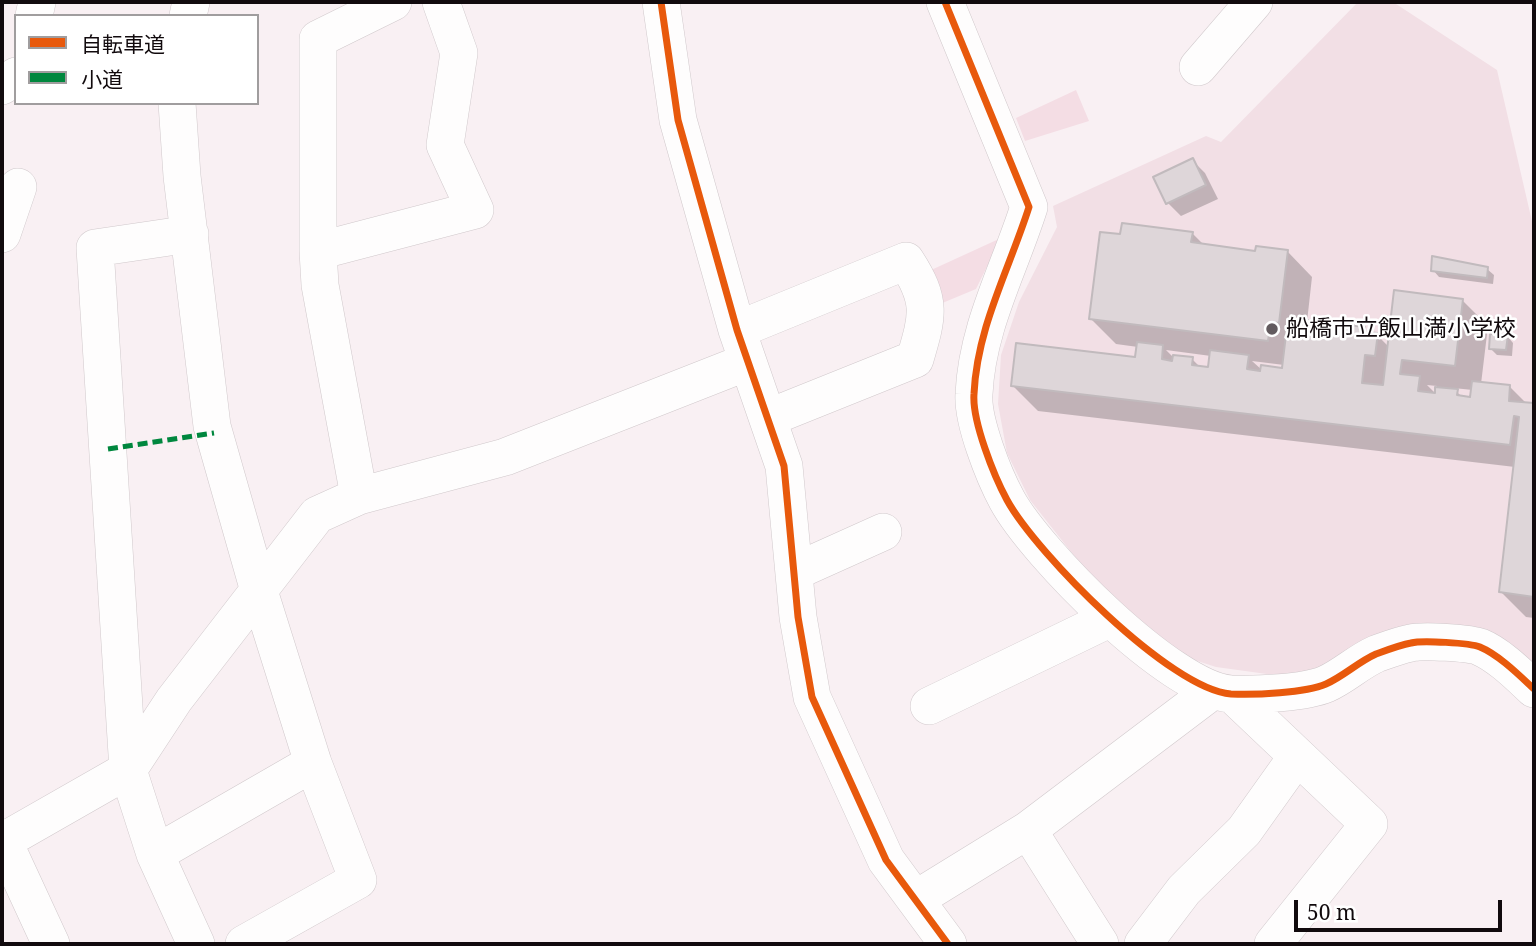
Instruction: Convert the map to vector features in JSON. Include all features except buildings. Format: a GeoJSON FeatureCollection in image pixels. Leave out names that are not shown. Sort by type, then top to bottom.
{"type":"FeatureCollection","features":[{"type":"Feature","properties":{"kind":"street"},"geometry":{"type":"LineString","coordinates":[[359,496],[320,285],[318,39],[393,2]]}},
{"type":"Feature","properties":{"kind":"street"},"geometry":{"type":"LineString","coordinates":[[318,251],[475,210],[445,145],[459,53],[441,2]]}},
{"type":"Feature","properties":{"kind":"street"},"geometry":{"type":"LineString","coordinates":[[660,2],[678,120],[742,346],[784,466],[794,572],[813,697],[886,860],[948,944]]}},
{"type":"Feature","properties":{"kind":"street"},"geometry":{"type":"LineString","coordinates":[[945,2],[1029,207],[1014,256],[995,291],[973,396],[984,441],[1007,501],[1053,558],[1109,619],[1155,657],[1222,692],[1369,824],[1273,944]]}},
{"type":"Feature","properties":{"kind":"street"},"geometry":{"type":"LineString","coordinates":[[1198,67],[1244,7]]}},
{"type":"Feature","properties":{"kind":"street"},"geometry":{"type":"LineString","coordinates":[[176,105],[212,426],[258,591],[313,763],[358,880],[244,944]]}},
{"type":"Feature","properties":{"kind":"street"},"geometry":{"type":"LineString","coordinates":[[2,234],[18,187]]}},
{"type":"Feature","properties":{"kind":"street"},"geometry":{"type":"LineString","coordinates":[[190,234],[95,248],[128,770],[155,854],[196,944]]}},
{"type":"Feature","properties":{"kind":"street"},"geometry":{"type":"LineString","coordinates":[[51,944],[2,840],[128,770],[174,700],[317,515],[359,496],[505,457],[742,346],[906,261],[920,283],[928,317],[915,359],[768,418]]}},
{"type":"Feature","properties":{"kind":"street"},"geometry":{"type":"LineString","coordinates":[[794,572],[883,532]]}},
{"type":"Feature","properties":{"kind":"street"},"geometry":{"type":"LineString","coordinates":[[929,706],[1109,619]]}},
{"type":"Feature","properties":{"kind":"street"},"geometry":{"type":"LineString","coordinates":[[916,899],[1028,830],[1222,692],[1324,685],[1375,655],[1413,642],[1479,646],[1534,689]]}},
{"type":"Feature","properties":{"kind":"street"},"geometry":{"type":"LineString","coordinates":[[1143,944],[1184,890],[1244,831],[1296,758]]}},
{"type":"Feature","properties":{"kind":"street"},"geometry":{"type":"LineString","coordinates":[[155,854],[313,763]]}},
{"type":"Feature","properties":{"kind":"street"},"geometry":{"type":"LineString","coordinates":[[1028,830],[1100,944]]}},
{"type":"Feature","properties":{"kind":"shaded area","name":"船橋市立飯山満小学校"},"geometry":{"type":"Polygon","coordinates":[[[1358,2],[1393,2],[1497,70],[1534,230],[1534,673],[1507,647],[1333,664],[1303,674],[1274,675],[1216,667],[1179,655],[1098,586],[1030,500],[1007,453],[998,404],[1001,355],[1019,302],[1057,227],[1053,206],[1206,136],[1221,142],[1358,2]]]}},
{"type":"Feature","properties":{"kind":"shaded area"},"geometry":{"type":"Polygon","coordinates":[[[1076,90],[1089,121],[1025,141],[1016,118],[1076,90]]]}},
{"type":"Feature","properties":{"kind":"shaded area"},"geometry":{"type":"Polygon","coordinates":[[[1001,238],[976,289],[940,304],[929,271],[1001,238]]]}},
{"type":"Feature","properties":{"kind":"marked path"},"geometry":{"type":"LineString","coordinates":[[108,449],[214,433]]}},
{"type":"Feature","properties":{"kind":"cycle path"},"geometry":{"type":"LineString","coordinates":[[661,2],[678,120],[737,330],[784,466],[798,617],[812,697],[886,860],[948,944]]}},
{"type":"Feature","properties":{"kind":"cycle path"},"geometry":{"type":"LineString","coordinates":[[945,2],[1029,207],[987,322],[976,369],[974,405],[985,448],[1002,490],[1022,523],[1046,552],[1075,584],[1141,645],[1205,687],[1231,694],[1306,690],[1333,681],[1376,654],[1407,644],[1425,642],[1480,647],[1501,660],[1534,689]]}},
{"type":"Feature","properties":{"kind":"place","name":"船橋市立飯山満小学校"},"geometry":{"type":"Point","coordinates":[1272,329]}}]}
